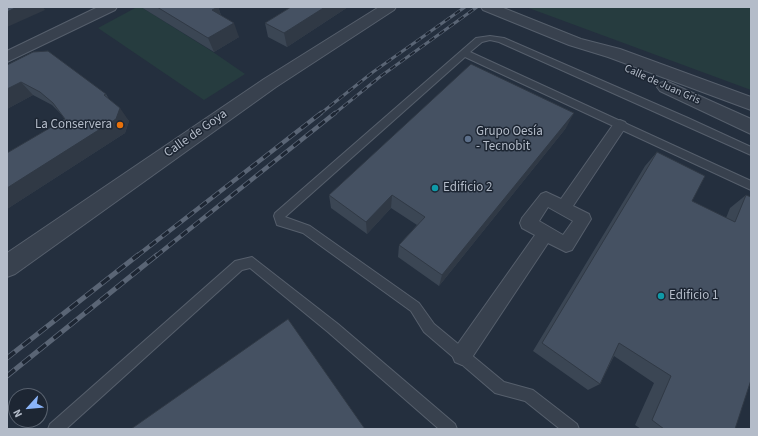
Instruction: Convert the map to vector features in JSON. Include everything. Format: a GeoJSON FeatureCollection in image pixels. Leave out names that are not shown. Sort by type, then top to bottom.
{"type":"FeatureCollection","features":[{"type":"Feature","properties":{"kind":"street"},"geometry":{"type":"LineString","coordinates":[[7,42],[80,7]]}},
{"type":"Feature","properties":{"kind":"street"},"geometry":{"type":"LineString","coordinates":[[7,57],[110,7]]}},
{"type":"Feature","properties":{"kind":"street","name":"Calle de Goya"},"geometry":{"type":"LineString","coordinates":[[7,266],[270,83],[389,7]]}},
{"type":"Feature","properties":{"kind":"street","name":"Calle de Juan Gris"},"geometry":{"type":"LineString","coordinates":[[492,8],[575,42],[608,61],[751,127]]}},
{"type":"Feature","properties":{"kind":"street","name":"Calle de Juan Gris"},"geometry":{"type":"LineString","coordinates":[[575,42],[614,52],[751,104]]}},
{"type":"Feature","properties":{"kind":"street"},"geometry":{"type":"LineString","coordinates":[[563,208],[620,125]]}},
{"type":"Feature","properties":{"kind":"street"},"geometry":{"type":"LineString","coordinates":[[546,198],[583,219],[566,245],[546,234],[528,223],[546,198]]}},
{"type":"Feature","properties":{"kind":"street"},"geometry":{"type":"LineString","coordinates":[[462,355],[546,234]]}},
{"type":"Feature","properties":{"kind":"lane"},"geometry":{"type":"LineString","coordinates":[[572,429],[528,395],[500,388],[429,328],[415,307],[311,232],[281,222],[279,216],[479,40],[490,38],[501,40],[685,120],[751,151]]}},
{"type":"Feature","properties":{"kind":"lane"},"geometry":{"type":"LineString","coordinates":[[464,53],[751,186]]}},
{"type":"Feature","properties":{"kind":"lane"},"geometry":{"type":"LineString","coordinates":[[55,429],[239,265],[252,262],[333,328],[450,429]]}},
{"type":"Feature","properties":{"kind":"green space"},"geometry":{"type":"Polygon","coordinates":[[[137,7],[141,7],[245,74],[204,100],[98,28],[137,7]]]}},
{"type":"Feature","properties":{"kind":"green space"},"geometry":{"type":"Polygon","coordinates":[[[526,7],[751,7],[751,90],[526,7]]]}},
{"type":"Feature","properties":{"kind":"building"},"geometry":{"type":"Polygon","coordinates":[[[7,7],[17,7],[7,12],[7,7]]]}},
{"type":"Feature","properties":{"kind":"building"},"geometry":{"type":"Polygon","coordinates":[[[157,7],[218,7],[212,10],[234,23],[208,38],[157,7]]]}},
{"type":"Feature","properties":{"kind":"building"},"geometry":{"type":"Polygon","coordinates":[[[291,7],[325,7],[284,33],[265,23],[291,7]]]}},
{"type":"Feature","properties":{"kind":"building"},"geometry":{"type":"Polygon","coordinates":[[[48,51],[106,94],[104,95],[120,108],[116,119],[7,188],[7,153],[65,119],[53,103],[40,92],[21,82],[7,89],[7,65],[33,52],[48,51]]]}},
{"type":"Feature","properties":{"kind":"building","name":"Edificio 2"},"geometry":{"type":"Polygon","coordinates":[[[471,64],[574,113],[442,275],[399,245],[425,217],[392,195],[366,222],[329,195],[471,64]]]}},
{"type":"Feature","properties":{"kind":"building","name":"Edificio 1"},"geometry":{"type":"Polygon","coordinates":[[[657,152],[705,176],[692,201],[735,222],[746,195],[751,197],[751,380],[735,429],[664,429],[652,420],[671,376],[619,343],[600,384],[542,343],[657,152]]]}},
{"type":"Feature","properties":{"kind":"building"},"geometry":{"type":"Polygon","coordinates":[[[288,319],[365,429],[131,429],[288,319]]]}},
{"type":"Feature","properties":{"kind":"railway"},"geometry":{"type":"LineString","coordinates":[[320,114],[373,72],[465,7]]}},
{"type":"Feature","properties":{"kind":"railway"},"geometry":{"type":"LineString","coordinates":[[334,114],[381,76],[477,7]]}},
{"type":"Feature","properties":{"kind":"railway"},"geometry":{"type":"LineString","coordinates":[[137,256],[321,113]]}},
{"type":"Feature","properties":{"kind":"railway"},"geometry":{"type":"LineString","coordinates":[[156,256],[335,113]]}},
{"type":"Feature","properties":{"kind":"railway"},"geometry":{"type":"LineString","coordinates":[[7,358],[138,255]]}},
{"type":"Feature","properties":{"kind":"railway"},"geometry":{"type":"LineString","coordinates":[[7,376],[157,255]]}},
{"type":"Feature","properties":{"kind":"place","name":"La Conservera"},"geometry":{"type":"Point","coordinates":[120,125]}},
{"type":"Feature","properties":{"kind":"place","name":"Grupo Oesía - Tecnobit"},"geometry":{"type":"Point","coordinates":[468,139]}},
{"type":"Feature","properties":{"kind":"place","name":"Edificio 2"},"geometry":{"type":"Point","coordinates":[435,188]}},
{"type":"Feature","properties":{"kind":"place","name":"Edificio 1"},"geometry":{"type":"Point","coordinates":[661,296]}}]}
